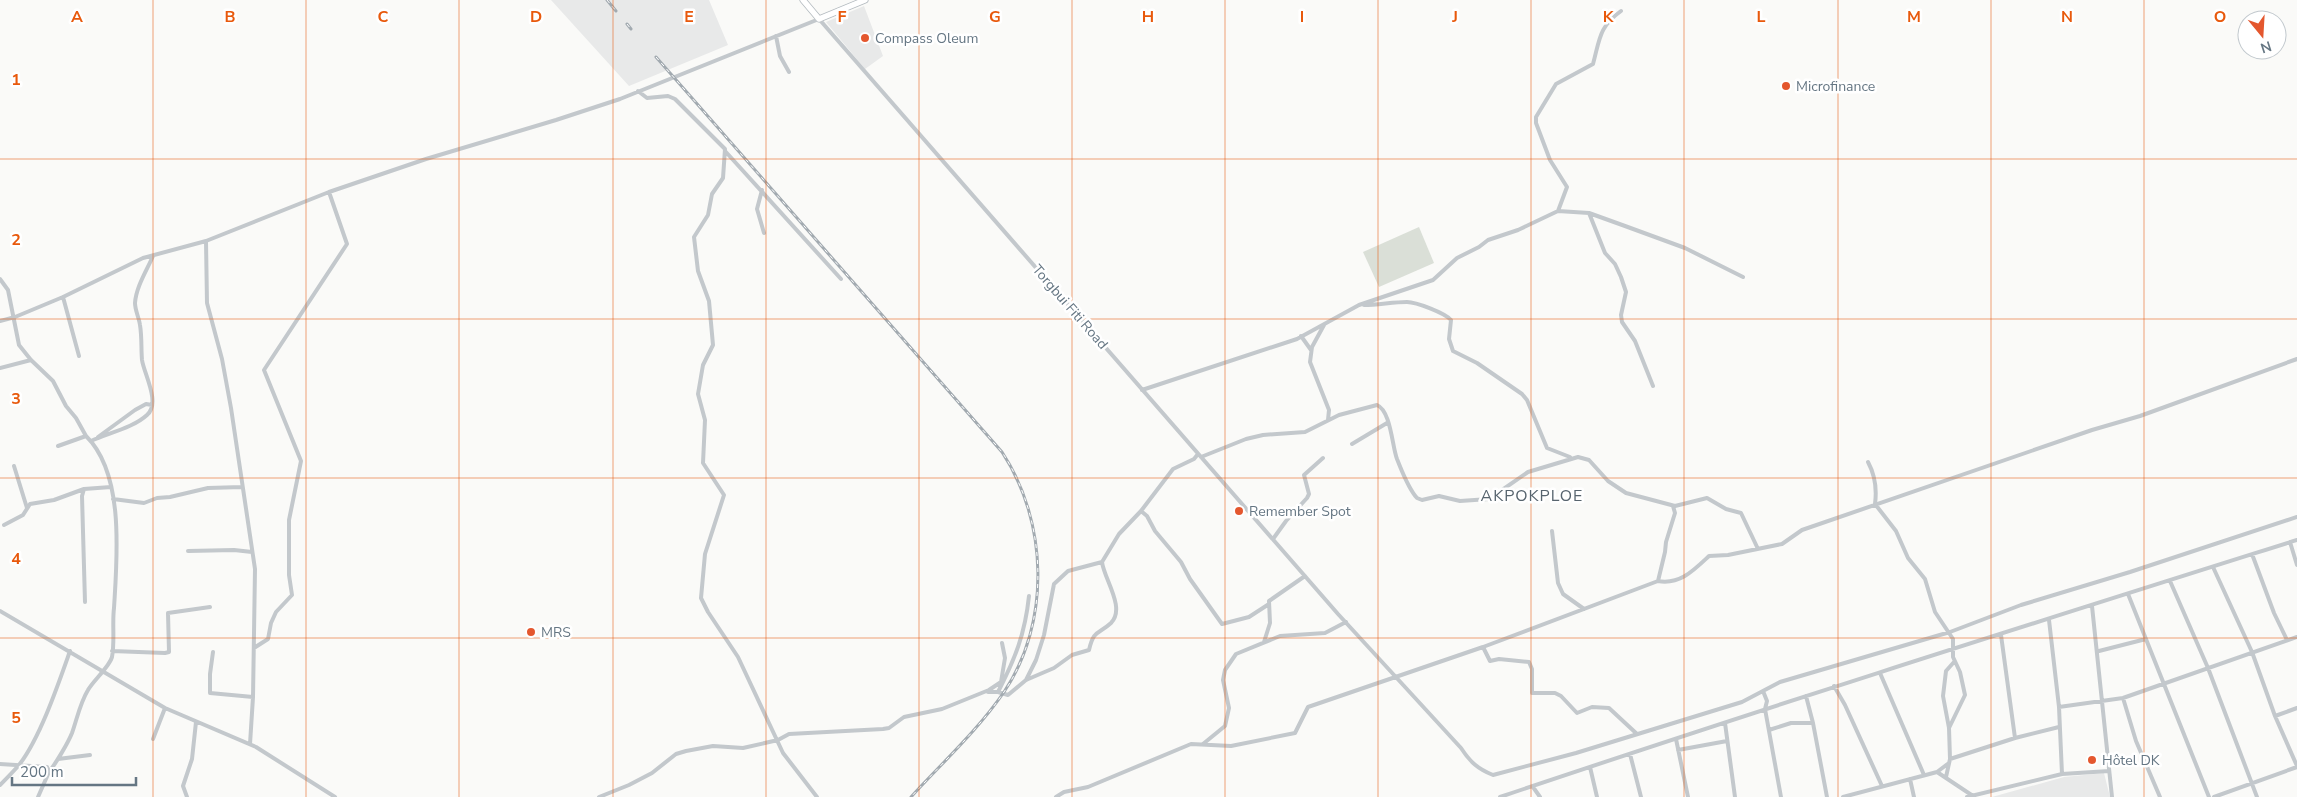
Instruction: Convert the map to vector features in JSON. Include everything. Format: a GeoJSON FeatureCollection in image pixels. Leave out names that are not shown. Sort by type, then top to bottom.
{"type":"FeatureCollection","features":[{"type":"Feature","properties":{"kind":"street","name":"Torgbui Fiti Road"},"geometry":{"type":"LineString","coordinates":[[803,0],[1338,614],[1461,748],[1470,761],[1481,770],[1493,775],[1742,702],[1780,682],[1950,632],[2040,599],[2130,572],[2297,516]]}},
{"type":"Feature","properties":{"kind":"street"},"geometry":{"type":"LineString","coordinates":[[0,320],[14,317],[63,297],[143,258],[206,242],[329,192],[426,159],[556,120],[638,91],[865,0]]}},
{"type":"Feature","properties":{"kind":"street"},"geometry":{"type":"LineString","coordinates":[[1558,211],[1567,188],[1550,160],[1536,123],[1536,117],[1556,84],[1584,71],[1593,64],[1603,28],[1621,10]]}},
{"type":"Feature","properties":{"kind":"street"},"geometry":{"type":"LineString","coordinates":[[776,36],[780,56],[789,72]]}},
{"type":"Feature","properties":{"kind":"street"},"geometry":{"type":"LineString","coordinates":[[638,91],[647,98],[668,96],[675,99],[713,136],[841,279]]}},
{"type":"Feature","properties":{"kind":"street"},"geometry":{"type":"LineString","coordinates":[[725,151],[723,178],[712,194],[708,215],[694,237],[698,271],[709,301],[713,345],[703,364],[698,394],[705,420],[703,463],[724,495],[705,554],[702,598],[708,612],[738,657],[783,753],[817,797]]}},
{"type":"Feature","properties":{"kind":"street"},"geometry":{"type":"LineString","coordinates":[[762,190],[757,209],[764,233]]}},
{"type":"Feature","properties":{"kind":"street"},"geometry":{"type":"LineString","coordinates":[[254,648],[268,639],[271,623],[276,612],[292,595],[289,575],[289,520],[301,461],[264,370],[348,244],[329,192]]}},
{"type":"Feature","properties":{"kind":"street"},"geometry":{"type":"LineString","coordinates":[[1142,390],[1301,336],[1359,305],[1433,280],[1457,258],[1479,247],[1488,240],[1518,230],[1558,211],[1589,213],[1685,248],[1743,277]]}},
{"type":"Feature","properties":{"kind":"street"},"geometry":{"type":"LineString","coordinates":[[1589,213],[1606,253],[1615,264],[1621,277],[1626,292],[1621,315],[1622,322],[1635,340],[1653,386]]}},
{"type":"Feature","properties":{"kind":"street"},"geometry":{"type":"LineString","coordinates":[[206,242],[207,303],[224,369],[255,569],[253,698],[250,744]]}},
{"type":"Feature","properties":{"kind":"street"},"geometry":{"type":"LineString","coordinates":[[91,441],[147,416],[152,405],[148,374],[142,361],[142,340],[135,304],[139,287],[153,256]]}},
{"type":"Feature","properties":{"kind":"street"},"geometry":{"type":"LineString","coordinates":[[0,279],[8,290],[20,345],[31,360],[53,381],[66,406],[102,458],[111,487],[116,539],[112,660],[86,693],[73,724],[72,733],[49,772],[38,797]]}},
{"type":"Feature","properties":{"kind":"street"},"geometry":{"type":"LineString","coordinates":[[63,297],[79,356]]}},
{"type":"Feature","properties":{"kind":"street"},"geometry":{"type":"LineString","coordinates":[[1359,305],[1408,302],[1435,310],[1448,317],[1451,320],[1449,339],[1453,351],[1477,363],[1522,394],[1527,400],[1547,448],[1572,458]]}},
{"type":"Feature","properties":{"kind":"street"},"geometry":{"type":"LineString","coordinates":[[1325,324],[1311,350],[1310,362],[1329,410],[1328,420]]}},
{"type":"Feature","properties":{"kind":"street"},"geometry":{"type":"LineString","coordinates":[[1301,336],[1311,350]]}},
{"type":"Feature","properties":{"kind":"street"},"geometry":{"type":"LineString","coordinates":[[1056,797],[1064,792],[1088,787],[1191,744],[1231,746],[1295,733],[1308,707],[1483,647],[1658,581],[1669,583],[1690,574],[1709,556],[1728,555],[1782,544],[1802,530],[2092,430],[2140,416],[2297,358]]}},
{"type":"Feature","properties":{"kind":"street"},"geometry":{"type":"LineString","coordinates":[[0,368],[31,360]]}},
{"type":"Feature","properties":{"kind":"street"},"geometry":{"type":"LineString","coordinates":[[98,438],[135,410],[146,404],[152,405]]}},
{"type":"Feature","properties":{"kind":"street"},"geometry":{"type":"LineString","coordinates":[[1026,680],[1036,660],[1044,635],[1054,584],[1068,571],[1102,562],[1119,534],[1141,511],[1173,469],[1200,456],[1246,439],[1305,432],[1339,415],[1377,405],[1381,406],[1392,434],[1397,458],[1416,498],[1422,500],[1439,496],[1460,501],[1489,499],[1528,472],[1578,457],[1589,460],[1608,481],[1626,494],[1672,506],[1684,505],[1707,498],[1726,509],[1741,513],[1758,549]]}},
{"type":"Feature","properties":{"kind":"street"},"geometry":{"type":"LineString","coordinates":[[1329,410],[1339,415]]}},
{"type":"Feature","properties":{"kind":"street"},"geometry":{"type":"LineString","coordinates":[[1352,444],[1387,423]]}},
{"type":"Feature","properties":{"kind":"street"},"geometry":{"type":"LineString","coordinates":[[58,446],[86,436]]}},
{"type":"Feature","properties":{"kind":"street"},"geometry":{"type":"LineString","coordinates":[[1273,539],[1286,521],[1308,498],[1309,494],[1304,475],[1324,458]]}},
{"type":"Feature","properties":{"kind":"street"},"geometry":{"type":"LineString","coordinates":[[1868,462],[1874,477],[1875,504],[1896,531],[1908,558],[1925,579],[1935,612],[1953,639],[1952,651],[1954,662],[1960,672],[1965,695],[1948,728]]}},
{"type":"Feature","properties":{"kind":"street"},"geometry":{"type":"LineString","coordinates":[[14,466],[27,508]]}},
{"type":"Feature","properties":{"kind":"street"},"geometry":{"type":"LineString","coordinates":[[4,525],[23,515],[30,504],[54,500],[84,489],[111,487]]}},
{"type":"Feature","properties":{"kind":"street"},"geometry":{"type":"LineString","coordinates":[[112,499],[144,503],[208,488],[242,487]]}},
{"type":"Feature","properties":{"kind":"street"},"geometry":{"type":"LineString","coordinates":[[84,489],[82,496],[85,602]]}},
{"type":"Feature","properties":{"kind":"street"},"geometry":{"type":"LineString","coordinates":[[1658,581],[1666,542],[1675,513],[1672,506]]}},
{"type":"Feature","properties":{"kind":"street"},"geometry":{"type":"LineString","coordinates":[[1141,511],[1147,516],[1155,531],[1181,562],[1190,579],[1222,624],[1248,617],[1269,604]]}},
{"type":"Feature","properties":{"kind":"street"},"geometry":{"type":"LineString","coordinates":[[1552,531],[1558,583],[1563,594],[1584,609]]}},
{"type":"Feature","properties":{"kind":"street"},"geometry":{"type":"LineString","coordinates":[[1500,797],[1834,686],[1952,651],[2297,540]]}},
{"type":"Feature","properties":{"kind":"street"},"geometry":{"type":"LineString","coordinates":[[2290,542],[2297,565]]}},
{"type":"Feature","properties":{"kind":"street"},"geometry":{"type":"LineString","coordinates":[[188,551],[234,550],[252,552]]}},
{"type":"Feature","properties":{"kind":"street"},"geometry":{"type":"LineString","coordinates":[[2252,554],[2274,613],[2287,640]]}},
{"type":"Feature","properties":{"kind":"street"},"geometry":{"type":"LineString","coordinates":[[984,692],[998,692],[1008,695],[1026,680],[1054,668],[1072,655],[1089,650],[1098,631],[1112,622],[1116,610],[1102,562]]}},
{"type":"Feature","properties":{"kind":"street"},"geometry":{"type":"LineString","coordinates":[[2213,567],[2252,652],[2297,767],[2214,797]]}},
{"type":"Feature","properties":{"kind":"street"},"geometry":{"type":"LineString","coordinates":[[1264,642],[1270,623],[1269,604],[1272,598],[1305,576]]}},
{"type":"Feature","properties":{"kind":"street"},"geometry":{"type":"LineString","coordinates":[[2170,580],[2208,668],[2257,797]]}},
{"type":"Feature","properties":{"kind":"street"},"geometry":{"type":"LineString","coordinates":[[2128,594],[2209,797]]}},
{"type":"Feature","properties":{"kind":"street"},"geometry":{"type":"LineString","coordinates":[[998,692],[1009,673],[1022,639],[1029,596]]}},
{"type":"Feature","properties":{"kind":"street"},"geometry":{"type":"LineString","coordinates":[[2092,606],[2099,651],[2102,702],[2112,797]]}},
{"type":"Feature","properties":{"kind":"street"},"geometry":{"type":"LineString","coordinates":[[112,651],[169,652],[168,613],[210,607]]}},
{"type":"Feature","properties":{"kind":"street"},"geometry":{"type":"LineString","coordinates":[[0,611],[166,708],[250,744],[335,797]]}},
{"type":"Feature","properties":{"kind":"street"},"geometry":{"type":"LineString","coordinates":[[2049,620],[2059,707],[2062,774]]}},
{"type":"Feature","properties":{"kind":"street"},"geometry":{"type":"LineString","coordinates":[[1203,744],[1225,726],[1228,716],[1228,701],[1223,680],[1229,662],[1244,650],[1280,636],[1325,633],[1346,622]]}},
{"type":"Feature","properties":{"kind":"street"},"geometry":{"type":"LineString","coordinates":[[2001,635],[2015,738]]}},
{"type":"Feature","properties":{"kind":"street"},"geometry":{"type":"LineString","coordinates":[[2059,707],[2122,698],[2297,637]]}},
{"type":"Feature","properties":{"kind":"street"},"geometry":{"type":"LineString","coordinates":[[2099,651],[2146,639]]}},
{"type":"Feature","properties":{"kind":"street"},"geometry":{"type":"LineString","coordinates":[[599,797],[652,773],[671,757],[686,751],[713,746],[743,748],[778,740],[782,736],[789,734],[889,728],[904,717],[932,712],[984,692],[1001,682],[1005,658],[1002,643]]}},
{"type":"Feature","properties":{"kind":"street"},"geometry":{"type":"LineString","coordinates":[[1483,647],[1490,661],[1499,659],[1529,662],[1532,668],[1532,693],[1556,693],[1562,696],[1577,712],[1592,707],[1609,708],[1637,734]]}},
{"type":"Feature","properties":{"kind":"street"},"geometry":{"type":"LineString","coordinates":[[0,785],[20,764],[55,693],[70,651]]}},
{"type":"Feature","properties":{"kind":"street"},"geometry":{"type":"LineString","coordinates":[[213,652],[210,693],[253,698]]}},
{"type":"Feature","properties":{"kind":"street"},"geometry":{"type":"LineString","coordinates":[[1946,777],[1949,761],[1948,728],[1943,696],[1946,671],[1954,662]]}},
{"type":"Feature","properties":{"kind":"street"},"geometry":{"type":"LineString","coordinates":[[1880,673],[1924,775]]}},
{"type":"Feature","properties":{"kind":"street"},"geometry":{"type":"LineString","coordinates":[[1834,686],[1845,705],[1882,786]]}},
{"type":"Feature","properties":{"kind":"street"},"geometry":{"type":"LineString","coordinates":[[1763,690],[1767,701],[1765,709],[1781,797]]}},
{"type":"Feature","properties":{"kind":"street"},"geometry":{"type":"LineString","coordinates":[[1806,696],[1814,723],[1827,797]]}},
{"type":"Feature","properties":{"kind":"street"},"geometry":{"type":"LineString","coordinates":[[2122,698],[2136,741],[2160,797]]}},
{"type":"Feature","properties":{"kind":"street"},"geometry":{"type":"LineString","coordinates":[[153,739],[166,708]]}},
{"type":"Feature","properties":{"kind":"street"},"geometry":{"type":"LineString","coordinates":[[2276,716],[2297,708]]}},
{"type":"Feature","properties":{"kind":"street"},"geometry":{"type":"LineString","coordinates":[[187,797],[183,786],[192,759],[196,722]]}},
{"type":"Feature","properties":{"kind":"street"},"geometry":{"type":"LineString","coordinates":[[1725,723],[1735,797]]}},
{"type":"Feature","properties":{"kind":"street"},"geometry":{"type":"LineString","coordinates":[[1769,730],[1791,723],[1814,723]]}},
{"type":"Feature","properties":{"kind":"street"},"geometry":{"type":"LineString","coordinates":[[1844,797],[1937,772],[1949,761],[2015,738],[2059,727]]}},
{"type":"Feature","properties":{"kind":"street"},"geometry":{"type":"LineString","coordinates":[[1676,738],[1688,797]]}},
{"type":"Feature","properties":{"kind":"street"},"geometry":{"type":"LineString","coordinates":[[1678,750],[1727,741]]}},
{"type":"Feature","properties":{"kind":"street"},"geometry":{"type":"LineString","coordinates":[[1630,754],[1641,797]]}},
{"type":"Feature","properties":{"kind":"street"},"geometry":{"type":"LineString","coordinates":[[58,759],[90,755]]}},
{"type":"Feature","properties":{"kind":"street"},"geometry":{"type":"LineString","coordinates":[[0,764],[45,766],[49,772]]}},
{"type":"Feature","properties":{"kind":"street"},"geometry":{"type":"LineString","coordinates":[[1590,767],[1597,797]]}},
{"type":"Feature","properties":{"kind":"street"},"geometry":{"type":"LineString","coordinates":[[1967,797],[2062,774],[2109,771]]}},
{"type":"Feature","properties":{"kind":"street"},"geometry":{"type":"LineString","coordinates":[[1937,772],[1974,796]]}},
{"type":"Feature","properties":{"kind":"street"},"geometry":{"type":"LineString","coordinates":[[1910,779],[1914,797]]}},
{"type":"Feature","properties":{"kind":"street"},"geometry":{"type":"LineString","coordinates":[[1533,787],[1540,797]]}},
{"type":"Feature","properties":{"kind":"shaded area"},"geometry":{"type":"Polygon","coordinates":[[[551,0],[709,0],[728,45],[629,86],[551,0]]]}},
{"type":"Feature","properties":{"kind":"shaded area"},"geometry":{"type":"Polygon","coordinates":[[[864,6],[883,56],[865,69],[826,22],[864,6]]]}},
{"type":"Feature","properties":{"kind":"shaded area"},"geometry":{"type":"Polygon","coordinates":[[[1419,227],[1434,263],[1379,287],[1363,252],[1419,227]]]}},
{"type":"Feature","properties":{"kind":"shaded area"},"geometry":{"type":"Polygon","coordinates":[[[2104,773],[2110,797],[1992,797],[2064,777],[2104,773]]]}},
{"type":"Feature","properties":{"kind":"railway"},"geometry":{"type":"LineString","coordinates":[[607,0],[616,11]]}},
{"type":"Feature","properties":{"kind":"railway"},"geometry":{"type":"LineString","coordinates":[[627,24],[631,29]]}},
{"type":"Feature","properties":{"kind":"railway"},"geometry":{"type":"LineString","coordinates":[[656,57],[1002,452],[1017,480],[1028,509],[1035,540],[1038,572],[1036,604],[1030,635],[1019,664],[1004,692],[983,720],[911,797]]}},
{"type":"Feature","properties":{"kind":"place","name":"Compass Oleum"},"geometry":{"type":"Point","coordinates":[865,38]}},
{"type":"Feature","properties":{"kind":"place","name":"Microfinance"},"geometry":{"type":"Point","coordinates":[1786,86]}},
{"type":"Feature","properties":{"kind":"place","name":"Remember Spot"},"geometry":{"type":"Point","coordinates":[1239,511]}},
{"type":"Feature","properties":{"kind":"place","name":"MRS"},"geometry":{"type":"Point","coordinates":[531,632]}},
{"type":"Feature","properties":{"kind":"place","name":"Hôtel DK"},"geometry":{"type":"Point","coordinates":[2092,760]}},
{"type":"Feature","properties":{"kind":"district","name":"AKPOKPLOE"},"geometry":{"type":"Point","coordinates":[1532,496]}}]}
